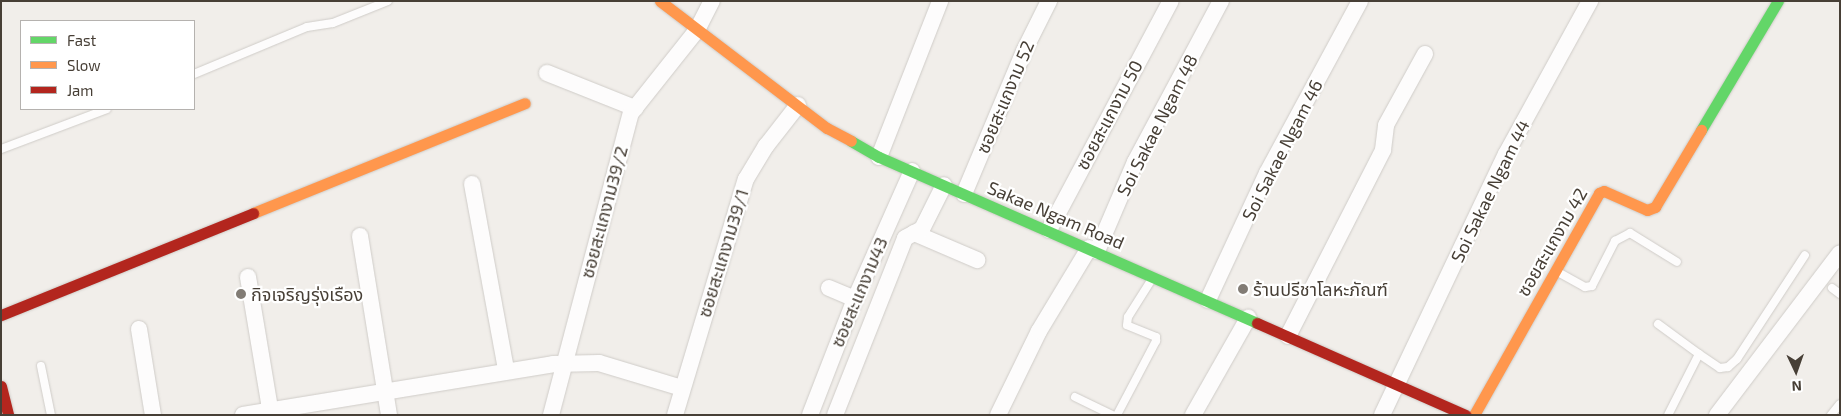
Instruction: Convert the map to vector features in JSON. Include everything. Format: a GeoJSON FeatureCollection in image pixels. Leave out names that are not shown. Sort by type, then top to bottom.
{"type":"FeatureCollection","features":[{"type":"Feature","properties":{"kind":"street","name":"Sakae Ngam Road"},"geometry":{"type":"LineString","coordinates":[[660,1],[827,128],[879,157],[1154,276],[1466,415]]}},
{"type":"Feature","properties":{"kind":"street","name":"ซอยสะแกงาม39/2"},"geometry":{"type":"LineString","coordinates":[[550,415],[635,108],[697,30],[712,1]]}},
{"type":"Feature","properties":{"kind":"street"},"geometry":{"type":"LineString","coordinates":[[879,157],[940,1]]}},
{"type":"Feature","properties":{"kind":"street","name":"ซอยสะแกงาม 52"},"geometry":{"type":"LineString","coordinates":[[964,194],[1024,51],[1049,1]]}},
{"type":"Feature","properties":{"kind":"street","name":"ซอยสะแกงาม 50"},"geometry":{"type":"LineString","coordinates":[[1049,230],[1171,1]]}},
{"type":"Feature","properties":{"kind":"street","name":"Soi Sakae Ngam 48"},"geometry":{"type":"LineString","coordinates":[[998,415],[1039,332],[1093,250],[1135,162],[1221,1]]}},
{"type":"Feature","properties":{"kind":"street","name":"Soi Sakae Ngam 46"},"geometry":{"type":"LineString","coordinates":[[1208,300],[1267,173],[1360,1]]}},
{"type":"Feature","properties":{"kind":"street","name":"Soi Sakae Ngam 44"},"geometry":{"type":"LineString","coordinates":[[1382,415],[1398,385],[1506,154],[1590,1]]}},
{"type":"Feature","properties":{"kind":"street","name":"ซอยสะแกงาม 42"},"geometry":{"type":"LineString","coordinates":[[1474,415],[1554,270],[1601,191],[1647,210],[1655,207],[1778,1]]}},
{"type":"Feature","properties":{"kind":"street"},"geometry":{"type":"LineString","coordinates":[[1288,336],[1383,150],[1386,125],[1425,54]]}},
{"type":"Feature","properties":{"kind":"street"},"geometry":{"type":"LineString","coordinates":[[547,74],[635,108]]}},
{"type":"Feature","properties":{"kind":"street"},"geometry":{"type":"LineString","coordinates":[[1,315],[525,103]]}},
{"type":"Feature","properties":{"kind":"street","name":"ซอยสะแกงาม39/1"},"geometry":{"type":"LineString","coordinates":[[675,415],[746,179],[766,146],[798,106]]}},
{"type":"Feature","properties":{"kind":"street","name":"ซอยสะแกงาม43"},"geometry":{"type":"LineString","coordinates":[[810,415],[855,299],[912,171]]}},
{"type":"Feature","properties":{"kind":"street"},"geometry":{"type":"LineString","coordinates":[[472,184],[506,370]]}},
{"type":"Feature","properties":{"kind":"street"},"geometry":{"type":"LineString","coordinates":[[835,415],[905,238],[922,229],[944,185]]}},
{"type":"Feature","properties":{"kind":"street"},"geometry":{"type":"LineString","coordinates":[[914,233],[977,260]]}},
{"type":"Feature","properties":{"kind":"street"},"geometry":{"type":"LineString","coordinates":[[360,236],[389,415]]}},
{"type":"Feature","properties":{"kind":"street"},"geometry":{"type":"LineString","coordinates":[[1717,415],[1840,253]]}},
{"type":"Feature","properties":{"kind":"street"},"geometry":{"type":"LineString","coordinates":[[248,277],[271,412]]}},
{"type":"Feature","properties":{"kind":"street"},"geometry":{"type":"LineString","coordinates":[[829,288],[855,299]]}},
{"type":"Feature","properties":{"kind":"street"},"geometry":{"type":"LineString","coordinates":[[1192,415],[1248,318]]}},
{"type":"Feature","properties":{"kind":"street"},"geometry":{"type":"LineString","coordinates":[[139,329],[154,415]]}},
{"type":"Feature","properties":{"kind":"street"},"geometry":{"type":"LineString","coordinates":[[243,415],[271,412],[506,370],[564,364],[599,364],[682,388]]}},
{"type":"Feature","properties":{"kind":"street"},"geometry":{"type":"LineString","coordinates":[[1,386],[8,415]]}},
{"type":"Feature","properties":{"kind":"lane"},"geometry":{"type":"LineString","coordinates":[[195,74],[307,27],[333,23],[388,1]]}},
{"type":"Feature","properties":{"kind":"lane"},"geometry":{"type":"LineString","coordinates":[[1,149],[104,110]]}},
{"type":"Feature","properties":{"kind":"lane"},"geometry":{"type":"LineString","coordinates":[[1554,270],[1585,287],[1592,286],[1615,241],[1630,233],[1677,262]]}},
{"type":"Feature","properties":{"kind":"lane"},"geometry":{"type":"LineString","coordinates":[[1658,324],[1720,368],[1728,367],[1738,359],[1805,255]]}},
{"type":"Feature","properties":{"kind":"lane"},"geometry":{"type":"LineString","coordinates":[[1117,415],[1156,341],[1156,337],[1128,325],[1128,317],[1154,276]]}},
{"type":"Feature","properties":{"kind":"lane"},"geometry":{"type":"LineString","coordinates":[[1832,288],[1840,294]]}},
{"type":"Feature","properties":{"kind":"lane"},"geometry":{"type":"LineString","coordinates":[[1668,415],[1699,354]]}},
{"type":"Feature","properties":{"kind":"lane"},"geometry":{"type":"LineString","coordinates":[[41,366],[51,415]]}},
{"type":"Feature","properties":{"kind":"lane"},"geometry":{"type":"LineString","coordinates":[[1075,397],[1112,415]]}},
{"type":"Feature","properties":{"kind":"lane"},"geometry":{"type":"LineString","coordinates":[[1832,415],[1840,404]]}},
{"type":"Feature","properties":{"kind":"traffic: fast"},"geometry":{"type":"LineString","coordinates":[[1701,130],[1778,1]]}},
{"type":"Feature","properties":{"kind":"traffic: fast"},"geometry":{"type":"LineString","coordinates":[[851,141],[879,157],[1257,323]]}},
{"type":"Feature","properties":{"kind":"traffic: slow"},"geometry":{"type":"LineString","coordinates":[[660,1],[827,128],[851,141]]}},
{"type":"Feature","properties":{"kind":"traffic: slow"},"geometry":{"type":"LineString","coordinates":[[253,213],[525,103]]}},
{"type":"Feature","properties":{"kind":"traffic: slow"},"geometry":{"type":"LineString","coordinates":[[1474,415],[1599,193],[1604,191],[1647,210],[1655,207],[1701,130]]}},
{"type":"Feature","properties":{"kind":"traffic: jam"},"geometry":{"type":"LineString","coordinates":[[1,315],[253,213]]}},
{"type":"Feature","properties":{"kind":"traffic: jam"},"geometry":{"type":"LineString","coordinates":[[1257,323],[1466,415]]}},
{"type":"Feature","properties":{"kind":"traffic: jam"},"geometry":{"type":"LineString","coordinates":[[1,386],[8,415]]}},
{"type":"Feature","properties":{"kind":"place","name":"ร้านปรีชาโลหะภัณฑ์"},"geometry":{"type":"Point","coordinates":[1243,289]}},
{"type":"Feature","properties":{"kind":"place","name":"กิจเจริญรุ่งเรือง"},"geometry":{"type":"Point","coordinates":[241,294]}}]}
